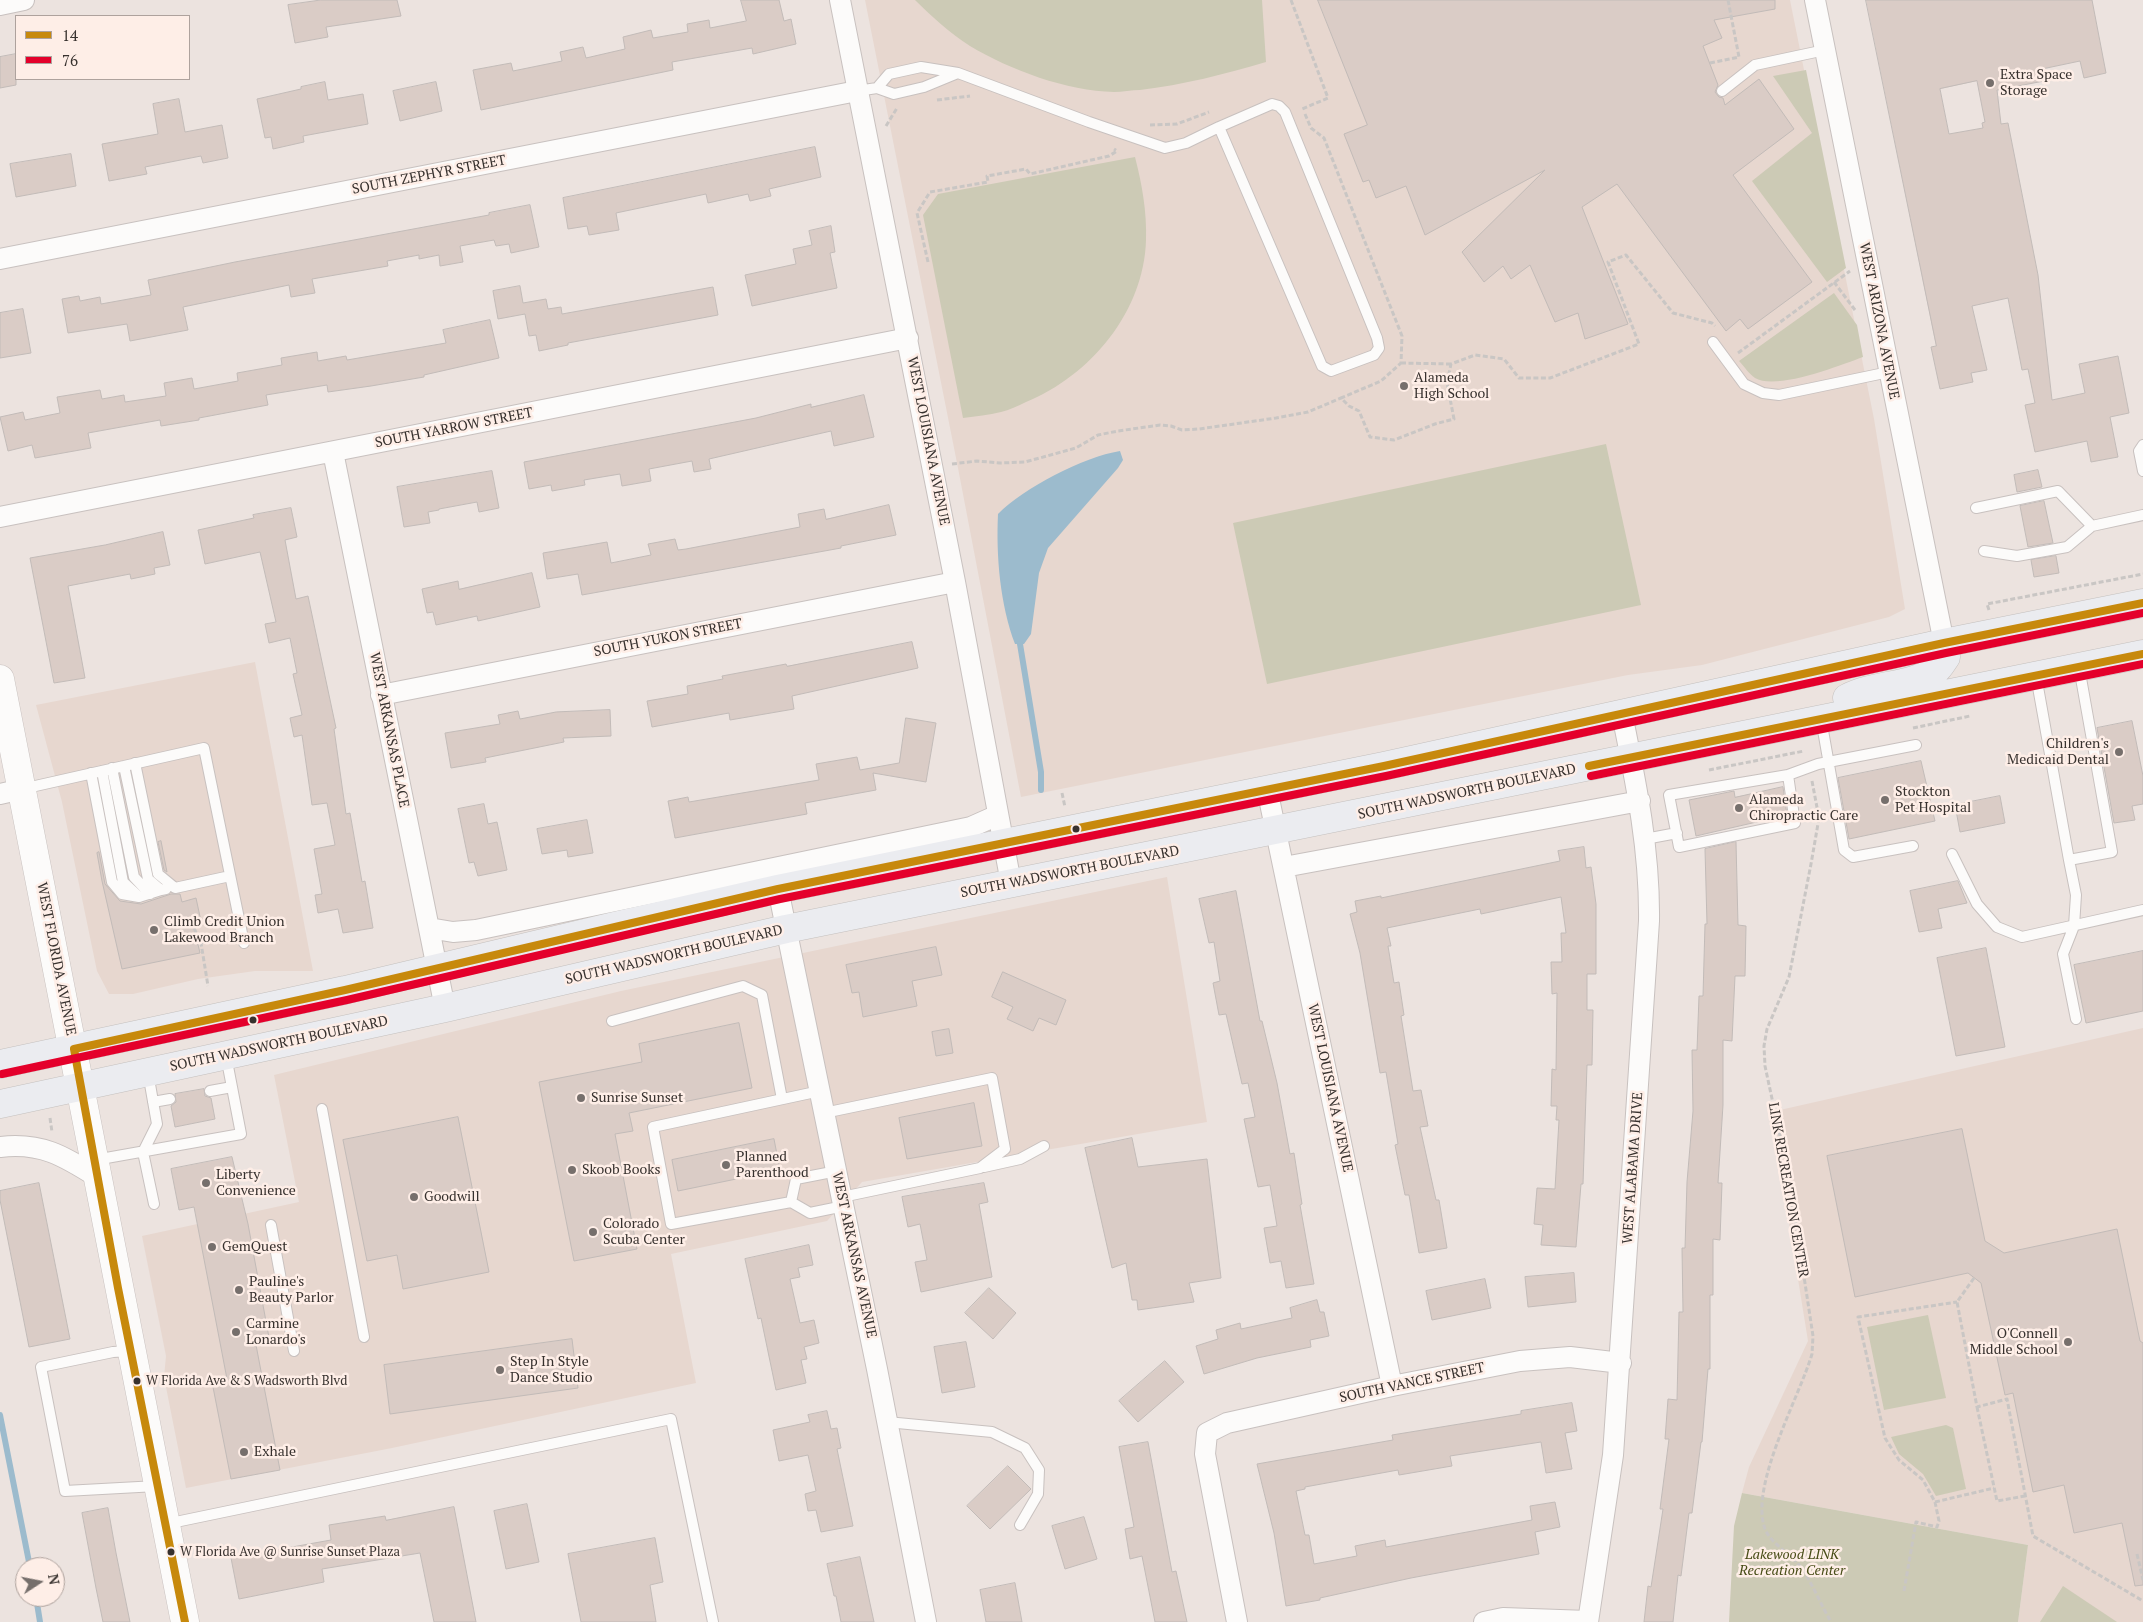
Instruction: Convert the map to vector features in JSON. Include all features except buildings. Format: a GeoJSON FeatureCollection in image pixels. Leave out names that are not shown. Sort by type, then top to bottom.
{"type":"FeatureCollection","features":[{"type":"Feature","properties":{"kind":"main road"},"geometry":{"type":"LineString","coordinates":[[0,1064],[345,990],[778,889],[1268,789],[1944,643],[2143,603]]}},
{"type":"Feature","properties":{"kind":"main road"},"geometry":{"type":"LineString","coordinates":[[1816,719],[1849,697],[1918,678],[1938,669],[1946,657],[1944,643]]}},
{"type":"Feature","properties":{"kind":"main road","name":"SOUTH WADSWORTH BOULEVARD"},"geometry":{"type":"LineString","coordinates":[[0,1104],[445,1008],[786,929],[2143,654]]}},
{"type":"Feature","properties":{"kind":"street"},"geometry":{"type":"LineString","coordinates":[[0,5],[24,0]]}},
{"type":"Feature","properties":{"kind":"street","name":"WEST LOUISIANA AVENUE"},"geometry":{"type":"LineString","coordinates":[[840,0],[908,338],[1011,883]]}},
{"type":"Feature","properties":{"kind":"street","name":"WEST ARIZONA AVENUE"},"geometry":{"type":"LineString","coordinates":[[1815,0],[1944,643]]}},
{"type":"Feature","properties":{"kind":"street","name":"SOUTH ZEPHYR STREET"},"geometry":{"type":"LineString","coordinates":[[0,259],[857,91]]}},
{"type":"Feature","properties":{"kind":"street","name":"SOUTH YARROW STREET"},"geometry":{"type":"LineString","coordinates":[[0,517],[908,338]]}},
{"type":"Feature","properties":{"kind":"street","name":"WEST ARKANSAS PLACE"},"geometry":{"type":"LineString","coordinates":[[333,452],[445,1008]]}},
{"type":"Feature","properties":{"kind":"street","name":"SOUTH YUKON STREET"},"geometry":{"type":"LineString","coordinates":[[382,695],[955,582]]}},
{"type":"Feature","properties":{"kind":"street","name":"WEST FLORIDA AVENUE"},"geometry":{"type":"LineString","coordinates":[[0,679],[11,791],[74,1049],[185,1622]]}},
{"type":"Feature","properties":{"kind":"street","name":"WEST ALABAMA DRIVE"},"geometry":{"type":"LineString","coordinates":[[1588,1622],[1614,1455],[1649,921],[1645,839],[1640,801],[1622,714]]}},
{"type":"Feature","properties":{"kind":"street","name":"WEST LOUISIANA AVENUE"},"geometry":{"type":"LineString","coordinates":[[1268,789],[1392,1386]]}},
{"type":"Feature","properties":{"kind":"street"},"geometry":{"type":"LineString","coordinates":[[1284,867],[1640,801]]}},
{"type":"Feature","properties":{"kind":"street"},"geometry":{"type":"LineString","coordinates":[[429,928],[453,932],[476,930],[971,827],[998,814]]}},
{"type":"Feature","properties":{"kind":"street","name":"WEST ARKANSAS AVENUE"},"geometry":{"type":"LineString","coordinates":[[778,889],[888,1422],[926,1622]]}},
{"type":"Feature","properties":{"kind":"street"},"geometry":{"type":"LineString","coordinates":[[0,1147],[22,1146],[39,1148],[96,1169]]}},
{"type":"Feature","properties":{"kind":"street","name":"SOUTH VANCE STREET"},"geometry":{"type":"LineString","coordinates":[[1237,1622],[1205,1454],[1207,1433],[1227,1423],[1392,1386],[1520,1361],[1570,1357],[1621,1363]]}},
{"type":"Feature","properties":{"kind":"street"},"geometry":{"type":"LineString","coordinates":[[1484,1622],[1503,1618],[1588,1622]]}},
{"type":"Feature","properties":{"kind":"lane"},"geometry":{"type":"LineString","coordinates":[[1722,91],[1755,65],[1825,50]]}},
{"type":"Feature","properties":{"kind":"lane"},"geometry":{"type":"LineString","coordinates":[[878,88],[888,74],[921,67],[958,73],[1165,148],[1186,143],[1220,126],[1272,104],[1279,106],[1285,112],[1377,338],[1379,348],[1374,355],[1331,371],[1322,366],[1220,126]]}},
{"type":"Feature","properties":{"kind":"lane"},"geometry":{"type":"LineString","coordinates":[[857,91],[878,88],[894,94],[924,88],[958,73]]}},
{"type":"Feature","properties":{"kind":"lane"},"geometry":{"type":"LineString","coordinates":[[1713,342],[1744,384],[1763,393],[1779,395],[1889,372]]}},
{"type":"Feature","properties":{"kind":"lane"},"geometry":{"type":"LineString","coordinates":[[2143,445],[2139,451],[2143,470]]}},
{"type":"Feature","properties":{"kind":"lane"},"geometry":{"type":"LineString","coordinates":[[1976,508],[2058,491],[2092,526]]}},
{"type":"Feature","properties":{"kind":"lane"},"geometry":{"type":"LineString","coordinates":[[1984,551],[2017,556],[2067,547],[2092,526],[2143,515]]}},
{"type":"Feature","properties":{"kind":"lane"},"geometry":{"type":"LineString","coordinates":[[2069,860],[2112,852],[2079,666]]}},
{"type":"Feature","properties":{"kind":"lane"},"geometry":{"type":"LineString","coordinates":[[2036,675],[2076,896],[2074,926],[2063,954],[2076,1019]]}},
{"type":"Feature","properties":{"kind":"lane"},"geometry":{"type":"LineString","coordinates":[[1816,719],[1829,762],[1844,850],[1853,856],[1913,846]]}},
{"type":"Feature","properties":{"kind":"lane"},"geometry":{"type":"LineString","coordinates":[[1788,775],[1795,823],[1679,847],[1669,795],[1788,775],[1818,764],[1916,745]]}},
{"type":"Feature","properties":{"kind":"lane"},"geometry":{"type":"LineString","coordinates":[[11,791],[204,748],[243,939]]}},
{"type":"Feature","properties":{"kind":"lane"},"geometry":{"type":"LineString","coordinates":[[135,763],[158,874],[175,888]]}},
{"type":"Feature","properties":{"kind":"lane"},"geometry":{"type":"LineString","coordinates":[[124,766],[148,880],[161,890]]}},
{"type":"Feature","properties":{"kind":"lane"},"geometry":{"type":"LineString","coordinates":[[107,769],[134,877],[150,894]]}},
{"type":"Feature","properties":{"kind":"lane"},"geometry":{"type":"LineString","coordinates":[[107,769],[123,882],[139,897]]}},
{"type":"Feature","properties":{"kind":"lane"},"geometry":{"type":"LineString","coordinates":[[91,773],[112,882],[122,894],[139,897],[161,890],[230,876]]}},
{"type":"Feature","properties":{"kind":"lane"},"geometry":{"type":"LineString","coordinates":[[1645,839],[1677,833]]}},
{"type":"Feature","properties":{"kind":"lane"},"geometry":{"type":"LineString","coordinates":[[1952,854],[1977,904],[1997,927],[2022,936],[2143,910]]}},
{"type":"Feature","properties":{"kind":"lane"},"geometry":{"type":"LineString","coordinates":[[612,1021],[743,986],[762,995],[782,1099]]}},
{"type":"Feature","properties":{"kind":"lane"},"geometry":{"type":"LineString","coordinates":[[96,1169],[143,1152],[241,1134],[226,1055]]}},
{"type":"Feature","properties":{"kind":"lane"},"geometry":{"type":"LineString","coordinates":[[148,1072],[157,1124],[143,1152],[154,1204]]}},
{"type":"Feature","properties":{"kind":"lane"},"geometry":{"type":"LineString","coordinates":[[824,1113],[992,1078],[1005,1149],[980,1168]]}},
{"type":"Feature","properties":{"kind":"lane"},"geometry":{"type":"LineString","coordinates":[[210,1091],[232,1087]]}},
{"type":"Feature","properties":{"kind":"lane"},"geometry":{"type":"LineString","coordinates":[[820,1090],[653,1127],[671,1224],[791,1202],[810,1213],[843,1202],[1020,1158],[1044,1146]]}},
{"type":"Feature","properties":{"kind":"lane"},"geometry":{"type":"LineString","coordinates":[[153,1102],[170,1099]]}},
{"type":"Feature","properties":{"kind":"lane"},"geometry":{"type":"LineString","coordinates":[[322,1109],[364,1337]]}},
{"type":"Feature","properties":{"kind":"lane"},"geometry":{"type":"LineString","coordinates":[[791,1202],[796,1179],[837,1171]]}},
{"type":"Feature","properties":{"kind":"lane"},"geometry":{"type":"LineString","coordinates":[[271,1225],[294,1351]]}},
{"type":"Feature","properties":{"kind":"lane"},"geometry":{"type":"LineString","coordinates":[[131,1351],[113,1352],[42,1367],[65,1490],[158,1486]]}},
{"type":"Feature","properties":{"kind":"lane"},"geometry":{"type":"LineString","coordinates":[[166,1524],[671,1419],[713,1622]]}},
{"type":"Feature","properties":{"kind":"lane"},"geometry":{"type":"LineString","coordinates":[[888,1422],[992,1432],[1025,1448],[1039,1470],[1038,1494],[1020,1526]]}},
{"type":"Feature","properties":{"kind":"path"},"geometry":{"type":"LineString","coordinates":[[1291,0],[1328,98],[1302,109]]}},
{"type":"Feature","properties":{"kind":"path"},"geometry":{"type":"LineString","coordinates":[[1710,63],[1739,57],[1728,0]]}},
{"type":"Feature","properties":{"kind":"path"},"geometry":{"type":"LineString","coordinates":[[936,100],[974,96]]}},
{"type":"Feature","properties":{"kind":"path"},"geometry":{"type":"LineString","coordinates":[[1299,102],[1311,128],[1324,138],[1373,261],[1402,336],[1402,362]]}},
{"type":"Feature","properties":{"kind":"path"},"geometry":{"type":"LineString","coordinates":[[885,128],[898,106]]}},
{"type":"Feature","properties":{"kind":"path"},"geometry":{"type":"LineString","coordinates":[[1147,124],[1154,126],[1177,124],[1210,112]]}},
{"type":"Feature","properties":{"kind":"path"},"geometry":{"type":"LineString","coordinates":[[928,262],[917,213],[930,192],[988,182],[987,176],[1026,169],[1030,174],[1109,156],[1117,151],[1109,144]]}},
{"type":"Feature","properties":{"kind":"path"},"geometry":{"type":"LineString","coordinates":[[952,464],[977,461],[1000,463],[1025,462],[1076,448],[1098,435],[1118,431],[1160,425],[1182,430],[1199,429],[1308,412],[1381,381],[1402,362],[1450,364],[1475,355],[1504,359],[1519,378],[1550,378],[1640,344],[1608,262],[1626,255],[1673,313],[1712,323],[1719,330]]}},
{"type":"Feature","properties":{"kind":"path"},"geometry":{"type":"LineString","coordinates":[[1727,360],[1850,270]]}},
{"type":"Feature","properties":{"kind":"path"},"geometry":{"type":"LineString","coordinates":[[1834,282],[1858,313]]}},
{"type":"Feature","properties":{"kind":"path"},"geometry":{"type":"LineString","coordinates":[[1733,344],[1740,351]]}},
{"type":"Feature","properties":{"kind":"path"},"geometry":{"type":"LineString","coordinates":[[1341,398],[1349,406],[1359,411],[1370,437],[1394,440],[1435,424],[1454,419],[1446,383],[1450,364]]}},
{"type":"Feature","properties":{"kind":"path"},"geometry":{"type":"LineString","coordinates":[[1988,604],[2143,574]]}},
{"type":"Feature","properties":{"kind":"path"},"geometry":{"type":"LineString","coordinates":[[1910,729],[1978,714]]}},
{"type":"Feature","properties":{"kind":"path","name":"LINK RECREATION CENTER"},"geometry":{"type":"LineString","coordinates":[[1818,764],[1812,770],[1819,818],[1797,936],[1789,977],[1767,1029],[1764,1046],[1765,1066],[1782,1144],[1800,1245],[1813,1336],[1812,1354],[1771,1462],[1762,1498],[1762,1516],[1766,1531],[1776,1544],[1792,1556],[1801,1567],[1831,1622]]}},
{"type":"Feature","properties":{"kind":"path"},"geometry":{"type":"LineString","coordinates":[[194,928],[201,943],[208,986]]}},
{"type":"Feature","properties":{"kind":"path"},"geometry":{"type":"LineString","coordinates":[[201,943],[243,939]]}},
{"type":"Feature","properties":{"kind":"path"},"geometry":{"type":"LineString","coordinates":[[1904,1592],[1916,1522],[1937,1527],[1939,1521],[1935,1502],[1923,1480],[1899,1460],[1885,1438],[1858,1317],[1957,1302],[1974,1278]]}},
{"type":"Feature","properties":{"kind":"path"},"geometry":{"type":"LineString","coordinates":[[1957,1302],[1997,1502],[2025,1496]]}},
{"type":"Feature","properties":{"kind":"path"},"geometry":{"type":"LineString","coordinates":[[1977,1406],[2007,1399],[2033,1536],[2143,1601]]}},
{"type":"Feature","properties":{"kind":"path"},"geometry":{"type":"LineString","coordinates":[[1935,1502],[1994,1488]]}},
{"type":"Feature","properties":{"kind":"path"},"geometry":{"type":"LineString","coordinates":[[2138,1554],[2143,1580]]}},
{"type":"Feature","properties":{"kind":"shaded area","name":"Alameda High School"},"geometry":{"type":"Polygon","coordinates":[[[865,0],[1790,0],[1874,419],[1905,609],[1889,617],[1702,665],[1628,675],[1021,797],[865,0]]]}},
{"type":"Feature","properties":{"kind":"shaded area"},"geometry":{"type":"Polygon","coordinates":[[[255,662],[313,971],[255,971],[198,979],[133,994],[109,994],[97,971],[62,802],[36,705],[255,662]]]}},
{"type":"Feature","properties":{"kind":"shaded area"},"geometry":{"type":"Polygon","coordinates":[[[1167,877],[1207,1122],[862,1182],[827,1221],[671,1254],[696,1383],[392,1448],[186,1488],[164,1377],[166,1356],[142,1236],[299,1202],[274,1075],[621,991],[1167,877]]]}},
{"type":"Feature","properties":{"kind":"shaded area"},"geometry":{"type":"Polygon","coordinates":[[[2143,1028],[2143,1622],[2018,1622],[2028,1545],[1742,1493],[1749,1467],[1808,1341],[1771,1112],[2143,1028]]]}},
{"type":"Feature","properties":{"kind":"green space"},"geometry":{"type":"Polygon","coordinates":[[[915,0],[1262,0],[1266,62],[1204,79],[1156,88],[1114,92],[1077,88],[1039,78],[986,55],[955,36],[915,0]]]}},
{"type":"Feature","properties":{"kind":"green space"},"geometry":{"type":"Polygon","coordinates":[[[1806,70],[1846,268],[1827,282],[1752,181],[1812,133],[1773,76],[1806,70]]]}},
{"type":"Feature","properties":{"kind":"green space"},"geometry":{"type":"Polygon","coordinates":[[[1135,157],[1144,198],[1146,240],[1143,267],[1135,292],[1124,316],[1092,358],[1049,391],[1004,411],[963,418],[923,215],[938,194],[1135,157]]]}},
{"type":"Feature","properties":{"kind":"green space"},"geometry":{"type":"Polygon","coordinates":[[[1834,293],[1857,325],[1863,357],[1825,371],[1778,381],[1765,381],[1755,378],[1739,361],[1834,293]]]}},
{"type":"Feature","properties":{"kind":"green space"},"geometry":{"type":"Polygon","coordinates":[[[1606,444],[1641,605],[1267,684],[1233,523],[1606,444]]]}},
{"type":"Feature","properties":{"kind":"green space"},"geometry":{"type":"Polygon","coordinates":[[[1928,1315],[1946,1398],[1884,1410],[1867,1327],[1928,1315]]]}},
{"type":"Feature","properties":{"kind":"green space"},"geometry":{"type":"Polygon","coordinates":[[[1946,1425],[1953,1428],[1966,1489],[1936,1496],[1923,1474],[1899,1454],[1891,1437],[1946,1425]]]}},
{"type":"Feature","properties":{"kind":"green space","name":"Lakewood LINK Recreation Center"},"geometry":{"type":"Polygon","coordinates":[[[1742,1493],[2028,1545],[2018,1622],[1729,1622],[1734,1526],[1742,1493]]]}},
{"type":"Feature","properties":{"kind":"green space"},"geometry":{"type":"Polygon","coordinates":[[[2063,1586],[2117,1622],[2040,1622],[2063,1586]]]}},
{"type":"Feature","properties":{"kind":"water"},"geometry":{"type":"Polygon","coordinates":[[[1120,451],[1123,460],[1118,468],[1048,548],[1039,573],[1031,634],[1024,644],[1015,644],[1006,613],[1000,580],[998,514],[1023,494],[1055,475],[1105,454],[1120,451]]]}},
{"type":"Feature","properties":{"kind":"waterway"},"geometry":{"type":"LineString","coordinates":[[1020,644],[1041,772],[1041,790]]}},
{"type":"Feature","properties":{"kind":"waterway"},"geometry":{"type":"LineString","coordinates":[[0,1415],[28,1557]]}},
{"type":"Feature","properties":{"kind":"waterway"},"geometry":{"type":"LineString","coordinates":[[38,1607],[40,1622]]}},
{"type":"Feature","properties":{"kind":"transit line","name":"14"},"geometry":{"type":"LineString","coordinates":[[185,1622],[118,1288],[74,1049],[345,990],[778,889],[1384,766],[1944,643],[2143,603]]}},
{"type":"Feature","properties":{"kind":"transit line","name":"76"},"geometry":{"type":"LineString","coordinates":[[2,1074],[347,1000],[780,899],[1386,776],[1946,653],[2143,613]]}},
{"type":"Feature","properties":{"kind":"transit line","name":"14"},"geometry":{"type":"LineString","coordinates":[[1589,766],[2143,654]]}},
{"type":"Feature","properties":{"kind":"transit line","name":"76"},"geometry":{"type":"LineString","coordinates":[[1591,776],[2143,664]]}},
{"type":"Feature","properties":{"kind":"place","name":"Extra Space Storage"},"geometry":{"type":"Point","coordinates":[1990,83]}},
{"type":"Feature","properties":{"kind":"place","name":"Alameda High School"},"geometry":{"type":"Point","coordinates":[1404,386]}},
{"type":"Feature","properties":{"kind":"place","name":"Children's Medicaid Dental"},"geometry":{"type":"Point","coordinates":[2119,752]}},
{"type":"Feature","properties":{"kind":"place","name":"Stockton Pet Hospital"},"geometry":{"type":"Point","coordinates":[1885,800]}},
{"type":"Feature","properties":{"kind":"place","name":"Alameda Chiropractic Care"},"geometry":{"type":"Point","coordinates":[1739,808]}},
{"type":"Feature","properties":{"kind":"place","name":"Climb Credit Union Lakewood Branch"},"geometry":{"type":"Point","coordinates":[154,930]}},
{"type":"Feature","properties":{"kind":"place","name":"Sunrise Sunset"},"geometry":{"type":"Point","coordinates":[581,1098]}},
{"type":"Feature","properties":{"kind":"place","name":"Planned Parenthood"},"geometry":{"type":"Point","coordinates":[726,1165]}},
{"type":"Feature","properties":{"kind":"place","name":"Skoob Books"},"geometry":{"type":"Point","coordinates":[572,1170]}},
{"type":"Feature","properties":{"kind":"place","name":"Liberty Convenience"},"geometry":{"type":"Point","coordinates":[206,1183]}},
{"type":"Feature","properties":{"kind":"place","name":"Goodwill"},"geometry":{"type":"Point","coordinates":[414,1197]}},
{"type":"Feature","properties":{"kind":"place","name":"Colorado Scuba Center"},"geometry":{"type":"Point","coordinates":[593,1232]}},
{"type":"Feature","properties":{"kind":"place","name":"GemQuest"},"geometry":{"type":"Point","coordinates":[212,1247]}},
{"type":"Feature","properties":{"kind":"place","name":"Pauline's Beauty Parlor"},"geometry":{"type":"Point","coordinates":[239,1290]}},
{"type":"Feature","properties":{"kind":"place","name":"Carmine Lonardo's"},"geometry":{"type":"Point","coordinates":[236,1332]}},
{"type":"Feature","properties":{"kind":"place","name":"O'Connell Middle School"},"geometry":{"type":"Point","coordinates":[2068,1342]}},
{"type":"Feature","properties":{"kind":"place","name":"Step In Style Dance Studio"},"geometry":{"type":"Point","coordinates":[500,1370]}},
{"type":"Feature","properties":{"kind":"place","name":"W Florida Ave & S Wadsworth Blvd"},"geometry":{"type":"Point","coordinates":[137,1381]}},
{"type":"Feature","properties":{"kind":"place","name":"Exhale"},"geometry":{"type":"Point","coordinates":[244,1452]}},
{"type":"Feature","properties":{"kind":"place","name":"W Florida Ave @ Sunrise Sunset Plaza"},"geometry":{"type":"Point","coordinates":[171,1552]}}]}
